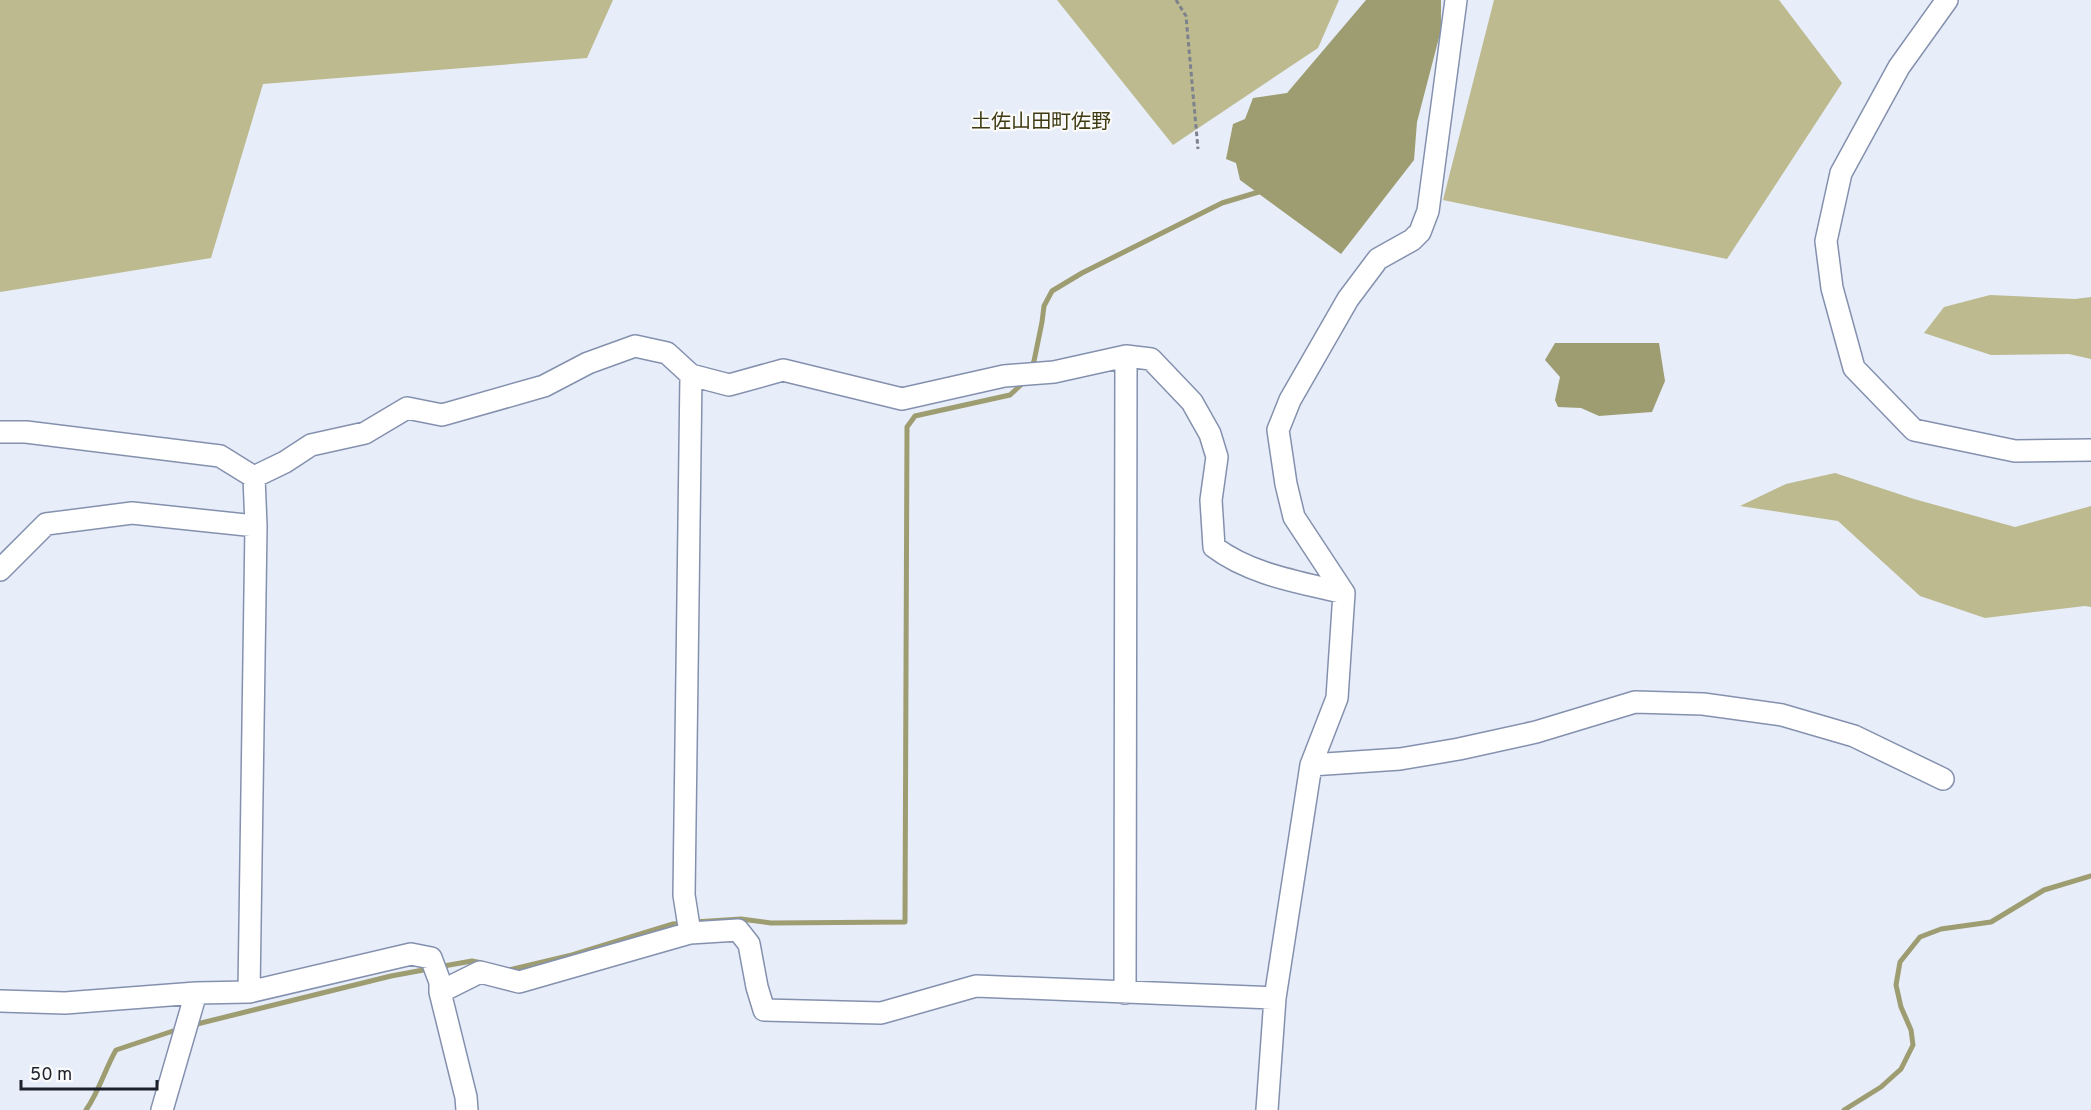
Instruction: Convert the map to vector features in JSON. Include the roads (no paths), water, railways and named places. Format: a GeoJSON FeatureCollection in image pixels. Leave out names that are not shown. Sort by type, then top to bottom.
{"type":"FeatureCollection","features":[{"type":"Feature","properties":{"kind":"street"},"geometry":{"type":"LineString","coordinates":[[1267,1110],[1275,998],[1311,765],[1337,698],[1344,593],[1294,517],[1286,484],[1278,430],[1290,400],[1348,299],[1378,259],[1412,240],[1419,232],[1428,211],[1456,0]]}},
{"type":"Feature","properties":{"kind":"street"},"geometry":{"type":"LineString","coordinates":[[1947,0],[1899,67],[1841,173],[1826,241],[1832,288],[1854,368],[1914,430],[2015,451],[2091,450]]}},
{"type":"Feature","properties":{"kind":"street"},"geometry":{"type":"LineString","coordinates":[[254,477],[285,462],[311,445],[365,433],[406,408],[442,415],[544,386],[588,363],[635,346],[667,353],[691,375],[729,385],[783,370],[902,399],[1004,376],[1054,372],[1126,356],[1150,359],[1192,402],[1210,434],[1217,457],[1211,500],[1214,547],[1231,560],[1257,571],[1344,593]]}},
{"type":"Feature","properties":{"kind":"street"},"geometry":{"type":"LineString","coordinates":[[1125,993],[1126,356]]}},
{"type":"Feature","properties":{"kind":"street"},"geometry":{"type":"LineString","coordinates":[[690,933],[684,895],[691,375]]}},
{"type":"Feature","properties":{"kind":"street"},"geometry":{"type":"LineString","coordinates":[[0,432],[26,432],[220,456],[254,477]]}},
{"type":"Feature","properties":{"kind":"street"},"geometry":{"type":"LineString","coordinates":[[249,992],[256,526],[254,477]]}},
{"type":"Feature","properties":{"kind":"street"},"geometry":{"type":"LineString","coordinates":[[0,570],[46,524],[132,513],[256,526]]}},
{"type":"Feature","properties":{"kind":"street"},"geometry":{"type":"LineString","coordinates":[[1311,765],[1400,759],[1459,749],[1536,732],[1635,702],[1703,704],[1782,716],[1854,736],[1942,779]]}},
{"type":"Feature","properties":{"kind":"street"},"geometry":{"type":"LineString","coordinates":[[440,987],[480,972],[519,982],[690,933],[738,930],[749,944],[764,1010],[881,1013],[976,986],[1275,998]]}},
{"type":"Feature","properties":{"kind":"street"},"geometry":{"type":"LineString","coordinates":[[0,1001],[65,1003],[196,993],[249,992],[411,954],[431,958],[440,987],[467,1110]]}},
{"type":"Feature","properties":{"kind":"street"},"geometry":{"type":"LineString","coordinates":[[162,1110],[196,993]]}},
{"type":"Feature","properties":{"kind":"waterway"},"geometry":{"type":"LineString","coordinates":[[1031,368],[1044,306],[1052,291],[1082,273],[1222,203],[1262,191]]}},
{"type":"Feature","properties":{"kind":"waterway"},"geometry":{"type":"LineString","coordinates":[[694,922],[741,919],[771,923],[905,922],[907,427],[915,416],[1010,395],[1024,382]]}},
{"type":"Feature","properties":{"kind":"waterway"},"geometry":{"type":"LineString","coordinates":[[1844,1110],[1881,1087],[1901,1069],[1913,1045],[1911,1030],[1901,1007],[1896,985],[1900,962],[1920,937],[1941,929],[1991,922],[2044,890],[2091,876]]}},
{"type":"Feature","properties":{"kind":"waterway"},"geometry":{"type":"LineString","coordinates":[[509,970],[572,955],[673,924],[685,923]]}},
{"type":"Feature","properties":{"kind":"waterway"},"geometry":{"type":"LineString","coordinates":[[438,967],[472,961],[482,963]]}},
{"type":"Feature","properties":{"kind":"waterway"},"geometry":{"type":"LineString","coordinates":[[193,1025],[391,976],[429,969]]}},
{"type":"Feature","properties":{"kind":"waterway"},"geometry":{"type":"LineString","coordinates":[[86,1110],[116,1050],[179,1029]]}},
{"type":"Feature","properties":{"kind":"district","name":"土佐山田町佐野"},"geometry":{"type":"Point","coordinates":[1041,121]}}]}
